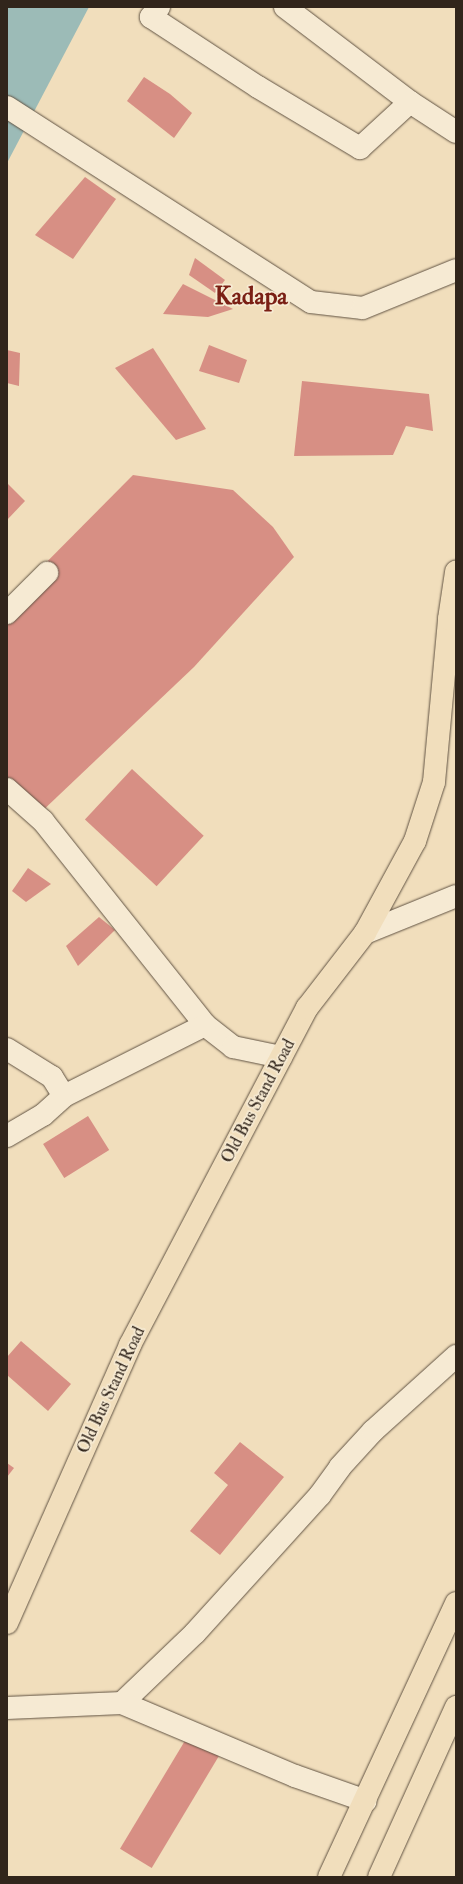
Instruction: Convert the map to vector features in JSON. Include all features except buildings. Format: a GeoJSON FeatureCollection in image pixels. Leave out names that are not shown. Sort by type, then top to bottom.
{"type":"FeatureCollection","features":[{"type":"Feature","properties":{"kind":"main road","name":"Old Bus Stand Road"},"geometry":{"type":"LineString","coordinates":[[7,1623],[130,1345],[280,1057],[307,1008],[365,933],[415,841],[434,782],[453,622],[456,572]]}},
{"type":"Feature","properties":{"kind":"main road"},"geometry":{"type":"LineString","coordinates":[[329,1877],[366,1801],[456,1603]]}},
{"type":"Feature","properties":{"kind":"main road"},"geometry":{"type":"LineString","coordinates":[[379,1877],[456,1707]]}},
{"type":"Feature","properties":{"kind":"street"},"geometry":{"type":"LineString","coordinates":[[159,7],[151,17],[258,87],[360,148],[410,102]]}},
{"type":"Feature","properties":{"kind":"street"},"geometry":{"type":"LineString","coordinates":[[285,7],[410,102],[456,132]]}},
{"type":"Feature","properties":{"kind":"street"},"geometry":{"type":"LineString","coordinates":[[7,107],[311,302],[363,308],[456,270]]}},
{"type":"Feature","properties":{"kind":"street"},"geometry":{"type":"LineString","coordinates":[[7,613],[47,573]]}},
{"type":"Feature","properties":{"kind":"street"},"geometry":{"type":"LineString","coordinates":[[7,789],[43,821],[205,1025],[233,1046],[280,1057]]}},
{"type":"Feature","properties":{"kind":"street"},"geometry":{"type":"LineString","coordinates":[[365,933],[456,896]]}},
{"type":"Feature","properties":{"kind":"street"},"geometry":{"type":"LineString","coordinates":[[7,1136],[43,1116],[64,1096],[205,1025]]}},
{"type":"Feature","properties":{"kind":"street"},"geometry":{"type":"LineString","coordinates":[[7,1049],[52,1077],[64,1096]]}},
{"type":"Feature","properties":{"kind":"street"},"geometry":{"type":"LineString","coordinates":[[122,1704],[195,1633],[320,1495],[340,1467],[373,1431],[456,1356]]}},
{"type":"Feature","properties":{"kind":"street"},"geometry":{"type":"LineString","coordinates":[[7,1708],[122,1704],[295,1776],[366,1801]]}},
{"type":"Feature","properties":{"kind":"water"},"geometry":{"type":"Polygon","coordinates":[[[7,7],[89,7],[7,163],[7,7]]]}},
{"type":"Feature","properties":{"kind":"district","name":"Kadapa"},"geometry":{"type":"Point","coordinates":[251,297]}}]}
